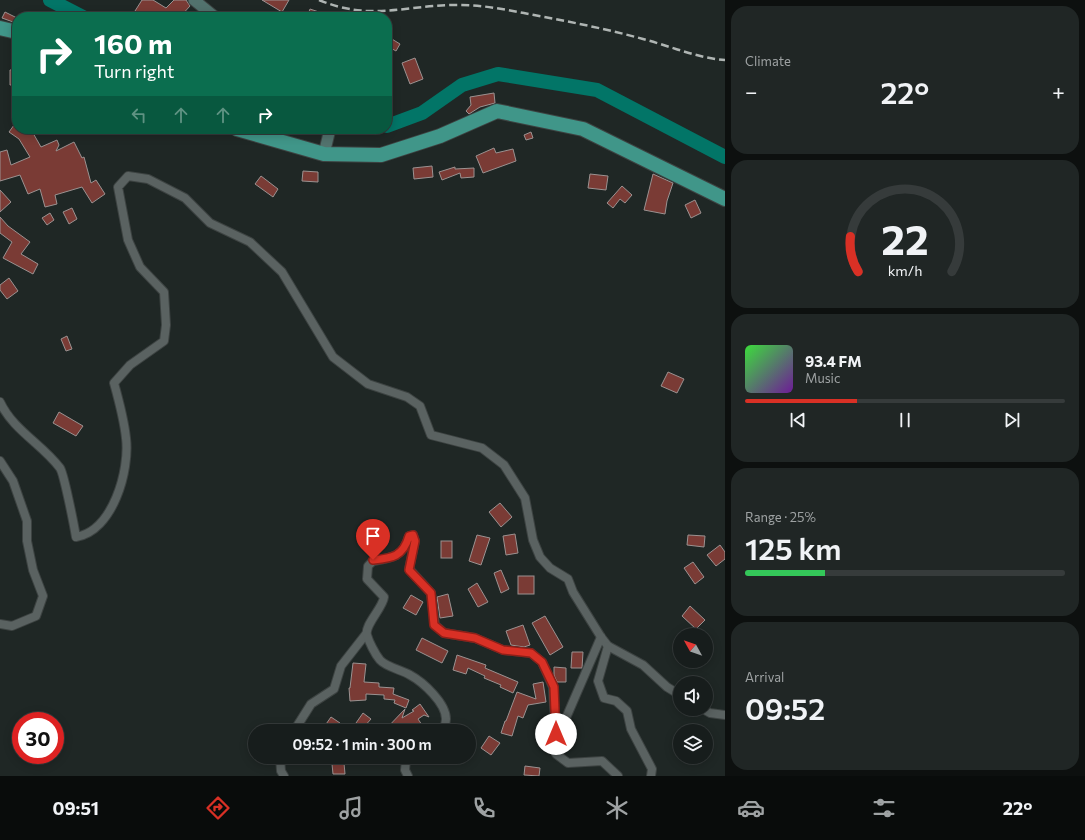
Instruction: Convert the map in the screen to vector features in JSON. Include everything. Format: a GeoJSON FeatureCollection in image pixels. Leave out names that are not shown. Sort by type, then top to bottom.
{"type":"FeatureCollection","features":[{"type":"Feature","properties":{"kind":"highway"},"geometry":{"type":"LineString","coordinates":[[0,28],[12,31]]}},
{"type":"Feature","properties":{"kind":"highway"},"geometry":{"type":"LineString","coordinates":[[254,134],[324,154],[381,155],[440,136],[497,111],[583,129],[725,199]]}},
{"type":"Feature","properties":{"kind":"street"},"geometry":{"type":"LineString","coordinates":[[194,0],[209,12]]}},
{"type":"Feature","properties":{"kind":"street"},"geometry":{"type":"LineString","coordinates":[[324,154],[329,134]]}},
{"type":"Feature","properties":{"kind":"street"},"geometry":{"type":"LineString","coordinates":[[0,402],[5,412],[20,430],[61,469],[76,537],[85,535],[105,520],[122,482],[127,439],[114,384],[130,365],[164,341],[166,325],[164,292],[140,267],[134,254],[128,240],[118,187],[128,176],[148,179],[184,198],[210,223],[250,242],[282,272],[319,338],[332,357],[368,384],[407,397],[420,406],[431,435],[482,448],[504,465],[525,498],[533,540],[540,557],[550,568],[568,579],[572,592],[608,646],[643,665],[667,688],[673,691]]}},
{"type":"Feature","properties":{"kind":"street"},"geometry":{"type":"LineString","coordinates":[[0,461],[13,481],[28,521],[27,541],[43,596],[36,616],[12,626],[0,624]]}},
{"type":"Feature","properties":{"kind":"street"},"geometry":{"type":"LineString","coordinates":[[298,724],[311,704],[334,689],[341,666],[366,634],[367,628],[384,602],[384,597],[367,579],[368,566],[373,560],[394,558],[406,546],[409,536],[413,535],[415,541],[409,570],[431,593],[434,625],[444,633],[475,638],[503,650],[531,653],[542,662],[554,687],[556,754],[568,763],[602,762],[618,776]]}},
{"type":"Feature","properties":{"kind":"street"},"geometry":{"type":"LineString","coordinates":[[366,634],[380,660],[412,676],[425,685],[435,696],[446,715],[445,724]]}},
{"type":"Feature","properties":{"kind":"street"},"geometry":{"type":"LineString","coordinates":[[556,741],[601,637]]}},
{"type":"Feature","properties":{"kind":"street"},"geometry":{"type":"LineString","coordinates":[[608,646],[598,681],[604,698],[616,701],[627,711],[631,729],[652,769],[651,776]]}},
{"type":"Feature","properties":{"kind":"street"},"geometry":{"type":"LineString","coordinates":[[713,713],[725,715]]}},
{"type":"Feature","properties":{"kind":"street"},"geometry":{"type":"LineString","coordinates":[[280,764],[281,771],[284,776]]}},
{"type":"Feature","properties":{"kind":"street"},"geometry":{"type":"LineString","coordinates":[[406,764],[405,770],[408,776]]}},
{"type":"Feature","properties":{"kind":"building"},"geometry":{"type":"Polygon","coordinates":[[[142,0],[153,0],[166,8],[174,0],[186,0],[190,6],[185,12],[135,11],[142,0]]]}},
{"type":"Feature","properties":{"kind":"building"},"geometry":{"type":"Polygon","coordinates":[[[262,0],[289,0],[282,12],[262,0]]]}},
{"type":"Feature","properties":{"kind":"building"},"geometry":{"type":"Polygon","coordinates":[[[310,9],[319,12],[309,12],[310,9]]]}},
{"type":"Feature","properties":{"kind":"building"},"geometry":{"type":"Polygon","coordinates":[[[5,12],[12,16],[12,22],[2,18],[5,12]]]}},
{"type":"Feature","properties":{"kind":"building"},"geometry":{"type":"Polygon","coordinates":[[[392,39],[400,44],[396,51],[392,49],[392,39]]]}},
{"type":"Feature","properties":{"kind":"building"},"geometry":{"type":"Polygon","coordinates":[[[415,58],[423,79],[410,84],[402,63],[415,58]]]}},
{"type":"Feature","properties":{"kind":"building"},"geometry":{"type":"Polygon","coordinates":[[[10,70],[12,70],[12,85],[10,85],[10,70]]]}},
{"type":"Feature","properties":{"kind":"building"},"geometry":{"type":"Polygon","coordinates":[[[494,93],[495,103],[480,107],[469,114],[466,111],[471,105],[470,97],[494,93]]]}},
{"type":"Feature","properties":{"kind":"building"},"geometry":{"type":"Polygon","coordinates":[[[12,128],[12,134],[34,134],[41,147],[57,140],[59,145],[56,151],[74,142],[82,158],[84,157],[91,183],[96,180],[105,194],[92,203],[82,187],[55,195],[57,204],[45,207],[40,189],[28,194],[20,175],[0,181],[0,152],[7,150],[11,165],[30,157],[19,139],[9,132],[12,128]]]}},
{"type":"Feature","properties":{"kind":"building"},"geometry":{"type":"Polygon","coordinates":[[[531,132],[533,138],[526,140],[524,135],[531,132]]]}},
{"type":"Feature","properties":{"kind":"building"},"geometry":{"type":"Polygon","coordinates":[[[494,148],[496,153],[513,149],[516,161],[483,173],[476,156],[494,148]]]}},
{"type":"Feature","properties":{"kind":"building"},"geometry":{"type":"Polygon","coordinates":[[[432,166],[433,177],[414,179],[413,168],[432,166]]]}},
{"type":"Feature","properties":{"kind":"building"},"geometry":{"type":"Polygon","coordinates":[[[455,167],[455,169],[474,168],[474,177],[461,178],[460,173],[442,180],[439,172],[455,167]]]}},
{"type":"Feature","properties":{"kind":"building"},"geometry":{"type":"Polygon","coordinates":[[[303,171],[318,172],[318,182],[302,181],[303,171]]]}},
{"type":"Feature","properties":{"kind":"building"},"geometry":{"type":"Polygon","coordinates":[[[590,174],[608,176],[606,190],[588,188],[590,174]]]}},
{"type":"Feature","properties":{"kind":"building"},"geometry":{"type":"Polygon","coordinates":[[[653,174],[673,183],[667,201],[665,214],[644,210],[653,174]]]}},
{"type":"Feature","properties":{"kind":"building"},"geometry":{"type":"Polygon","coordinates":[[[261,176],[278,189],[273,197],[255,184],[261,176]]]}},
{"type":"Feature","properties":{"kind":"building"},"geometry":{"type":"Polygon","coordinates":[[[622,186],[632,195],[625,203],[620,199],[613,208],[607,203],[622,186]]]}},
{"type":"Feature","properties":{"kind":"building"},"geometry":{"type":"Polygon","coordinates":[[[0,190],[11,202],[0,212],[0,190]]]}},
{"type":"Feature","properties":{"kind":"building"},"geometry":{"type":"Polygon","coordinates":[[[695,200],[701,213],[691,218],[685,205],[695,200]]]}},
{"type":"Feature","properties":{"kind":"building"},"geometry":{"type":"Polygon","coordinates":[[[72,208],[77,219],[69,224],[63,212],[72,208]]]}},
{"type":"Feature","properties":{"kind":"building"},"geometry":{"type":"Polygon","coordinates":[[[50,213],[54,220],[47,225],[42,218],[50,213]]]}},
{"type":"Feature","properties":{"kind":"building"},"geometry":{"type":"Polygon","coordinates":[[[0,217],[8,226],[30,242],[21,254],[38,264],[33,274],[3,258],[12,242],[0,233],[0,217]]]}},
{"type":"Feature","properties":{"kind":"building"},"geometry":{"type":"Polygon","coordinates":[[[9,278],[18,291],[7,299],[0,290],[0,285],[9,278]]]}},
{"type":"Feature","properties":{"kind":"building"},"geometry":{"type":"Polygon","coordinates":[[[67,336],[72,349],[66,351],[61,339],[67,336]]]}},
{"type":"Feature","properties":{"kind":"building"},"geometry":{"type":"Polygon","coordinates":[[[668,372],[684,379],[677,393],[661,386],[668,372]]]}},
{"type":"Feature","properties":{"kind":"building"},"geometry":{"type":"Polygon","coordinates":[[[59,412],[83,426],[76,436],[53,423],[59,412]]]}},
{"type":"Feature","properties":{"kind":"building"},"geometry":{"type":"Polygon","coordinates":[[[500,503],[512,517],[501,527],[489,512],[500,503]]]}},
{"type":"Feature","properties":{"kind":"building"},"geometry":{"type":"Polygon","coordinates":[[[515,534],[518,553],[506,555],[503,536],[515,534]]]}},
{"type":"Feature","properties":{"kind":"building"},"geometry":{"type":"Polygon","coordinates":[[[477,535],[490,538],[481,565],[469,561],[477,535]]]}},
{"type":"Feature","properties":{"kind":"building"},"geometry":{"type":"Polygon","coordinates":[[[688,535],[705,536],[704,547],[687,545],[688,535]]]}},
{"type":"Feature","properties":{"kind":"building"},"geometry":{"type":"Polygon","coordinates":[[[441,541],[452,541],[452,558],[441,558],[441,541]]]}},
{"type":"Feature","properties":{"kind":"building"},"geometry":{"type":"Polygon","coordinates":[[[720,545],[725,552],[725,559],[716,566],[707,555],[720,545]]]}},
{"type":"Feature","properties":{"kind":"building"},"geometry":{"type":"Polygon","coordinates":[[[693,562],[704,577],[695,584],[684,568],[693,562]]]}},
{"type":"Feature","properties":{"kind":"building"},"geometry":{"type":"Polygon","coordinates":[[[501,570],[509,589],[501,593],[494,573],[501,570]]]}},
{"type":"Feature","properties":{"kind":"building"},"geometry":{"type":"Polygon","coordinates":[[[518,576],[534,576],[534,594],[518,594],[518,576]]]}},
{"type":"Feature","properties":{"kind":"building"},"geometry":{"type":"Polygon","coordinates":[[[477,583],[488,602],[478,607],[468,589],[477,583]]]}},
{"type":"Feature","properties":{"kind":"building"},"geometry":{"type":"Polygon","coordinates":[[[448,594],[453,616],[440,618],[437,597],[448,594]]]}},
{"type":"Feature","properties":{"kind":"building"},"geometry":{"type":"Polygon","coordinates":[[[411,595],[423,602],[416,615],[403,608],[411,595]]]}},
{"type":"Feature","properties":{"kind":"building"},"geometry":{"type":"Polygon","coordinates":[[[690,606],[705,620],[697,628],[695,628],[682,616],[690,606]]]}},
{"type":"Feature","properties":{"kind":"building"},"geometry":{"type":"Polygon","coordinates":[[[545,616],[563,647],[550,655],[532,623],[545,616]]]}},
{"type":"Feature","properties":{"kind":"building"},"geometry":{"type":"Polygon","coordinates":[[[523,625],[530,645],[524,647],[511,645],[506,631],[523,625]]]}},
{"type":"Feature","properties":{"kind":"building"},"geometry":{"type":"Polygon","coordinates":[[[422,638],[448,651],[442,663],[416,650],[422,638]]]}},
{"type":"Feature","properties":{"kind":"building"},"geometry":{"type":"Polygon","coordinates":[[[572,652],[583,652],[582,668],[571,668],[572,652]]]}},
{"type":"Feature","properties":{"kind":"building"},"geometry":{"type":"Polygon","coordinates":[[[457,655],[486,665],[485,668],[518,682],[513,693],[500,687],[501,685],[484,678],[485,676],[468,668],[466,674],[453,670],[457,655]]]}},
{"type":"Feature","properties":{"kind":"building"},"geometry":{"type":"Polygon","coordinates":[[[353,663],[366,664],[364,682],[379,683],[379,687],[394,688],[393,694],[409,700],[406,708],[394,703],[395,700],[384,699],[384,695],[366,694],[366,700],[350,701],[349,688],[353,663]]]}},
{"type":"Feature","properties":{"kind":"building"},"geometry":{"type":"Polygon","coordinates":[[[554,667],[566,668],[566,682],[557,682],[554,675],[554,667]]]}},
{"type":"Feature","properties":{"kind":"building"},"geometry":{"type":"Polygon","coordinates":[[[543,682],[546,702],[528,705],[523,718],[518,716],[512,736],[501,733],[517,692],[536,699],[533,684],[543,682]]]}},
{"type":"Feature","properties":{"kind":"building"},"geometry":{"type":"Polygon","coordinates":[[[420,704],[429,717],[424,715],[418,719],[421,724],[391,724],[405,709],[402,718],[414,711],[412,710],[420,704]]]}},
{"type":"Feature","properties":{"kind":"building"},"geometry":{"type":"Polygon","coordinates":[[[363,713],[371,719],[367,724],[356,723],[363,713]]]}},
{"type":"Feature","properties":{"kind":"building"},"geometry":{"type":"Polygon","coordinates":[[[331,717],[340,723],[339,724],[326,724],[331,717]]]}},
{"type":"Feature","properties":{"kind":"building"},"geometry":{"type":"Polygon","coordinates":[[[489,736],[500,743],[491,755],[481,748],[489,736]]]}},
{"type":"Feature","properties":{"kind":"building"},"geometry":{"type":"Polygon","coordinates":[[[332,764],[344,764],[345,774],[333,774],[332,764]]]}},
{"type":"Feature","properties":{"kind":"building"},"geometry":{"type":"Polygon","coordinates":[[[525,766],[540,768],[539,776],[524,775],[525,766]]]}},
{"type":"Feature","properties":{"kind":"waterway"},"geometry":{"type":"LineString","coordinates":[[50,0],[73,12]]}},
{"type":"Feature","properties":{"kind":"waterway"},"geometry":{"type":"LineString","coordinates":[[392,124],[422,113],[462,85],[498,74],[597,90],[725,157]]}},
{"type":"Feature","properties":{"kind":"railway"},"geometry":{"type":"LineString","coordinates":[[319,0],[354,10],[370,11],[453,5],[473,5],[494,8],[602,29],[694,54],[725,60]]}},
{"type":"Feature","properties":{"kind":"route"},"geometry":{"type":"LineString","coordinates":[[373,560],[394,558],[406,546],[409,536],[413,535],[415,541],[409,570],[431,593],[434,625],[444,633],[475,638],[503,650],[531,653],[542,662],[554,687],[556,734]]}}]}
